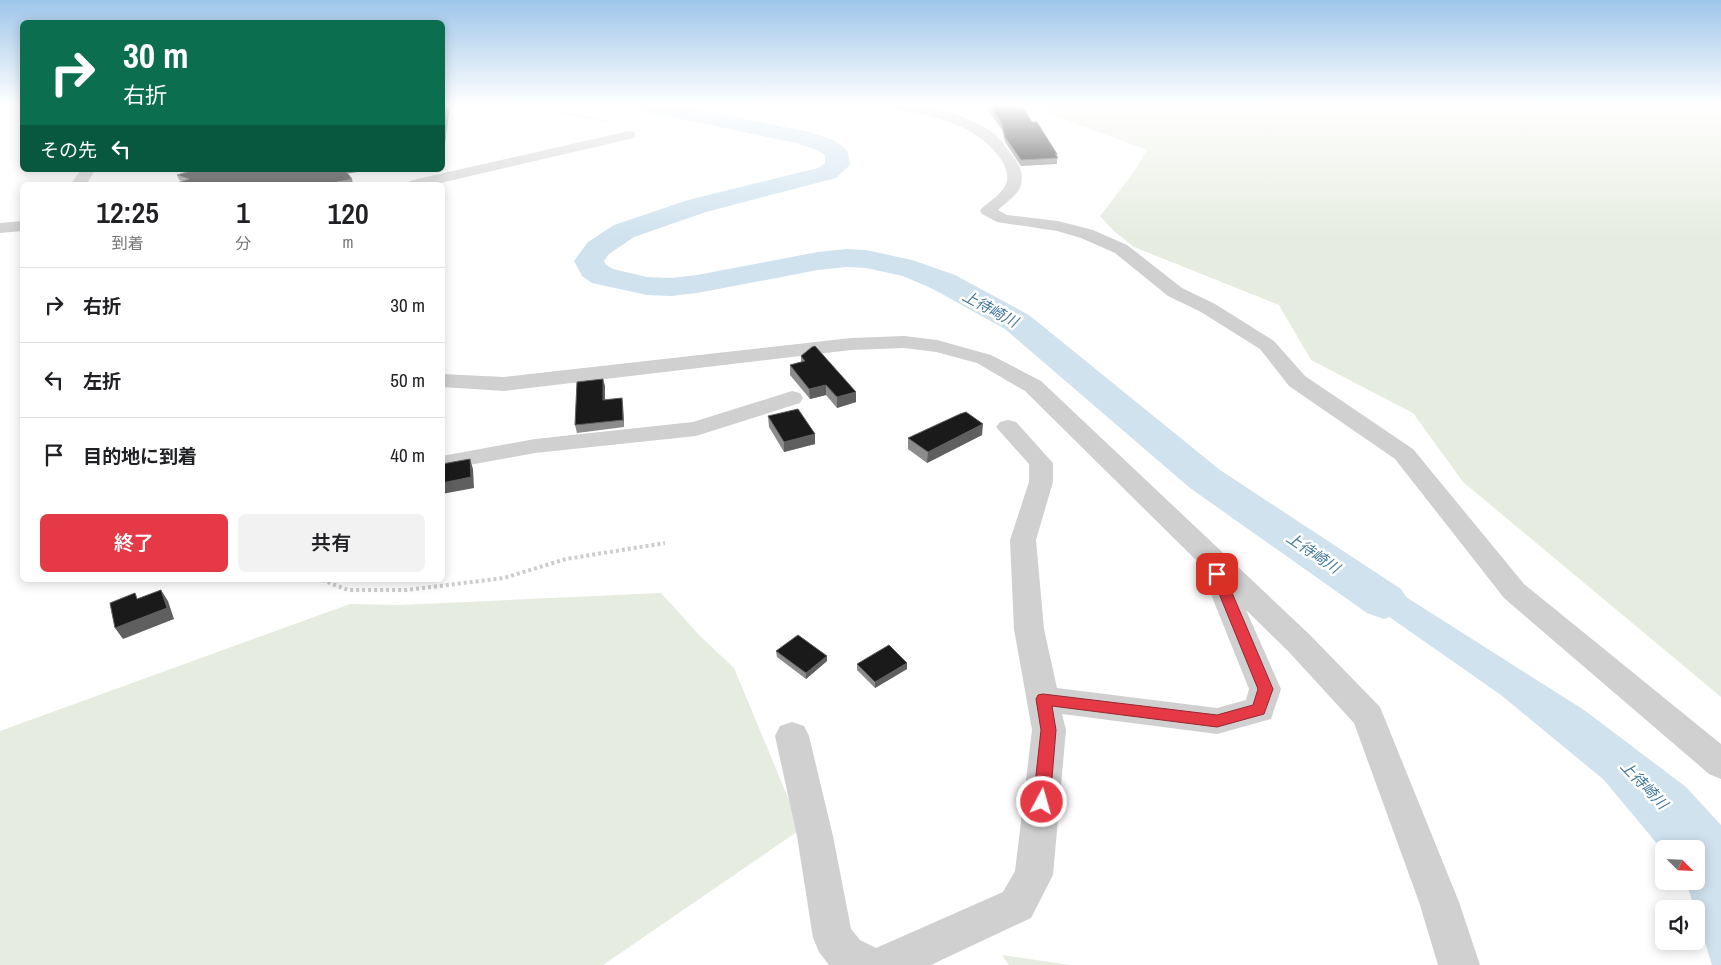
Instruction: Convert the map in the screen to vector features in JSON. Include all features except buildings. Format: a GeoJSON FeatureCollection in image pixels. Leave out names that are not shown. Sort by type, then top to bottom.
{"type":"FeatureCollection","features":[{"type":"Feature","properties":{"kind":"street"},"geometry":{"type":"LineString","coordinates":[[426,182],[568,149]]}},
{"type":"Feature","properties":{"kind":"street"},"geometry":{"type":"LineString","coordinates":[[1000,149],[1015,172],[1012,188],[988,212],[1002,219],[1058,226],[1087,234],[1121,249],[1175,292],[1208,308],[1267,346],[1298,381],[1404,454],[1514,591],[1721,764]]}},
{"type":"Feature","properties":{"kind":"street"},"geometry":{"type":"LineString","coordinates":[[0,228],[20,226]]}},
{"type":"Feature","properties":{"kind":"street"},"geometry":{"type":"LineString","coordinates":[[445,380],[504,384],[851,344],[904,342],[937,346],[984,359],[1033,386],[1299,643],[1368,716],[1439,902],[1459,965]]}},
{"type":"Feature","properties":{"kind":"street"},"geometry":{"type":"LineString","coordinates":[[445,462],[535,446],[696,428],[792,398]]}},
{"type":"Feature","properties":{"kind":"street"},"geometry":{"type":"LineString","coordinates":[[885,965],[1017,904],[1034,874],[1049,730],[1029,628],[1023,540],[1041,482],[1041,463],[1008,428]]}},
{"type":"Feature","properties":{"kind":"street"},"geometry":{"type":"LineString","coordinates":[[1043,699],[1217,721],[1259,710],[1266,689],[1211,558]]}},
{"type":"Feature","properties":{"kind":"street"},"geometry":{"type":"LineString","coordinates":[[792,736],[815,836],[833,938],[846,954],[866,965]]}},
{"type":"Feature","properties":{"kind":"path"},"geometry":{"type":"LineString","coordinates":[[327,582],[348,590],[407,590],[504,578],[566,559],[665,543]]}},
{"type":"Feature","properties":{"kind":"shaded area"},"geometry":{"type":"Polygon","coordinates":[[[1144,149],[1721,149],[1721,697],[1463,482],[1413,413],[1311,360],[1279,305],[1134,247],[1114,231],[1100,216],[1134,172],[1147,150],[1144,149]]]}},
{"type":"Feature","properties":{"kind":"shaded area"},"geometry":{"type":"Polygon","coordinates":[[[661,593],[700,636],[734,668],[801,829],[603,965],[0,965],[0,731],[350,604],[400,605],[661,593]]]}},
{"type":"Feature","properties":{"kind":"shaded area"},"geometry":{"type":"Polygon","coordinates":[[[1002,955],[1070,965],[1009,965],[1002,955]]]}},
{"type":"Feature","properties":{"kind":"water"},"geometry":{"type":"Polygon","coordinates":[[[1315,565],[1365,571],[1584,710],[1686,787],[1721,825],[1721,965],[1712,965],[1705,942],[1705,900],[1692,900],[1689,890],[1705,890],[1705,840],[1655,841],[1604,780],[1501,695],[1315,565]]]}},
{"type":"Feature","properties":{"kind":"waterway","name":"上待崎川"},"geometry":{"type":"LineString","coordinates":[[831,149],[836,152],[838,165],[827,173],[697,206],[624,231],[598,248],[589,261],[593,270],[603,276],[647,286],[671,287],[697,284],[818,261],[846,258],[866,259],[912,269],[944,282],[1017,322],[1205,479],[1384,601]]}},
{"type":"Feature","properties":{"kind":"route"},"geometry":{"type":"LineString","coordinates":[[1042,802],[1049,730],[1043,699],[1167,713],[1217,721],[1259,710],[1266,689],[1217,574]]}}]}
